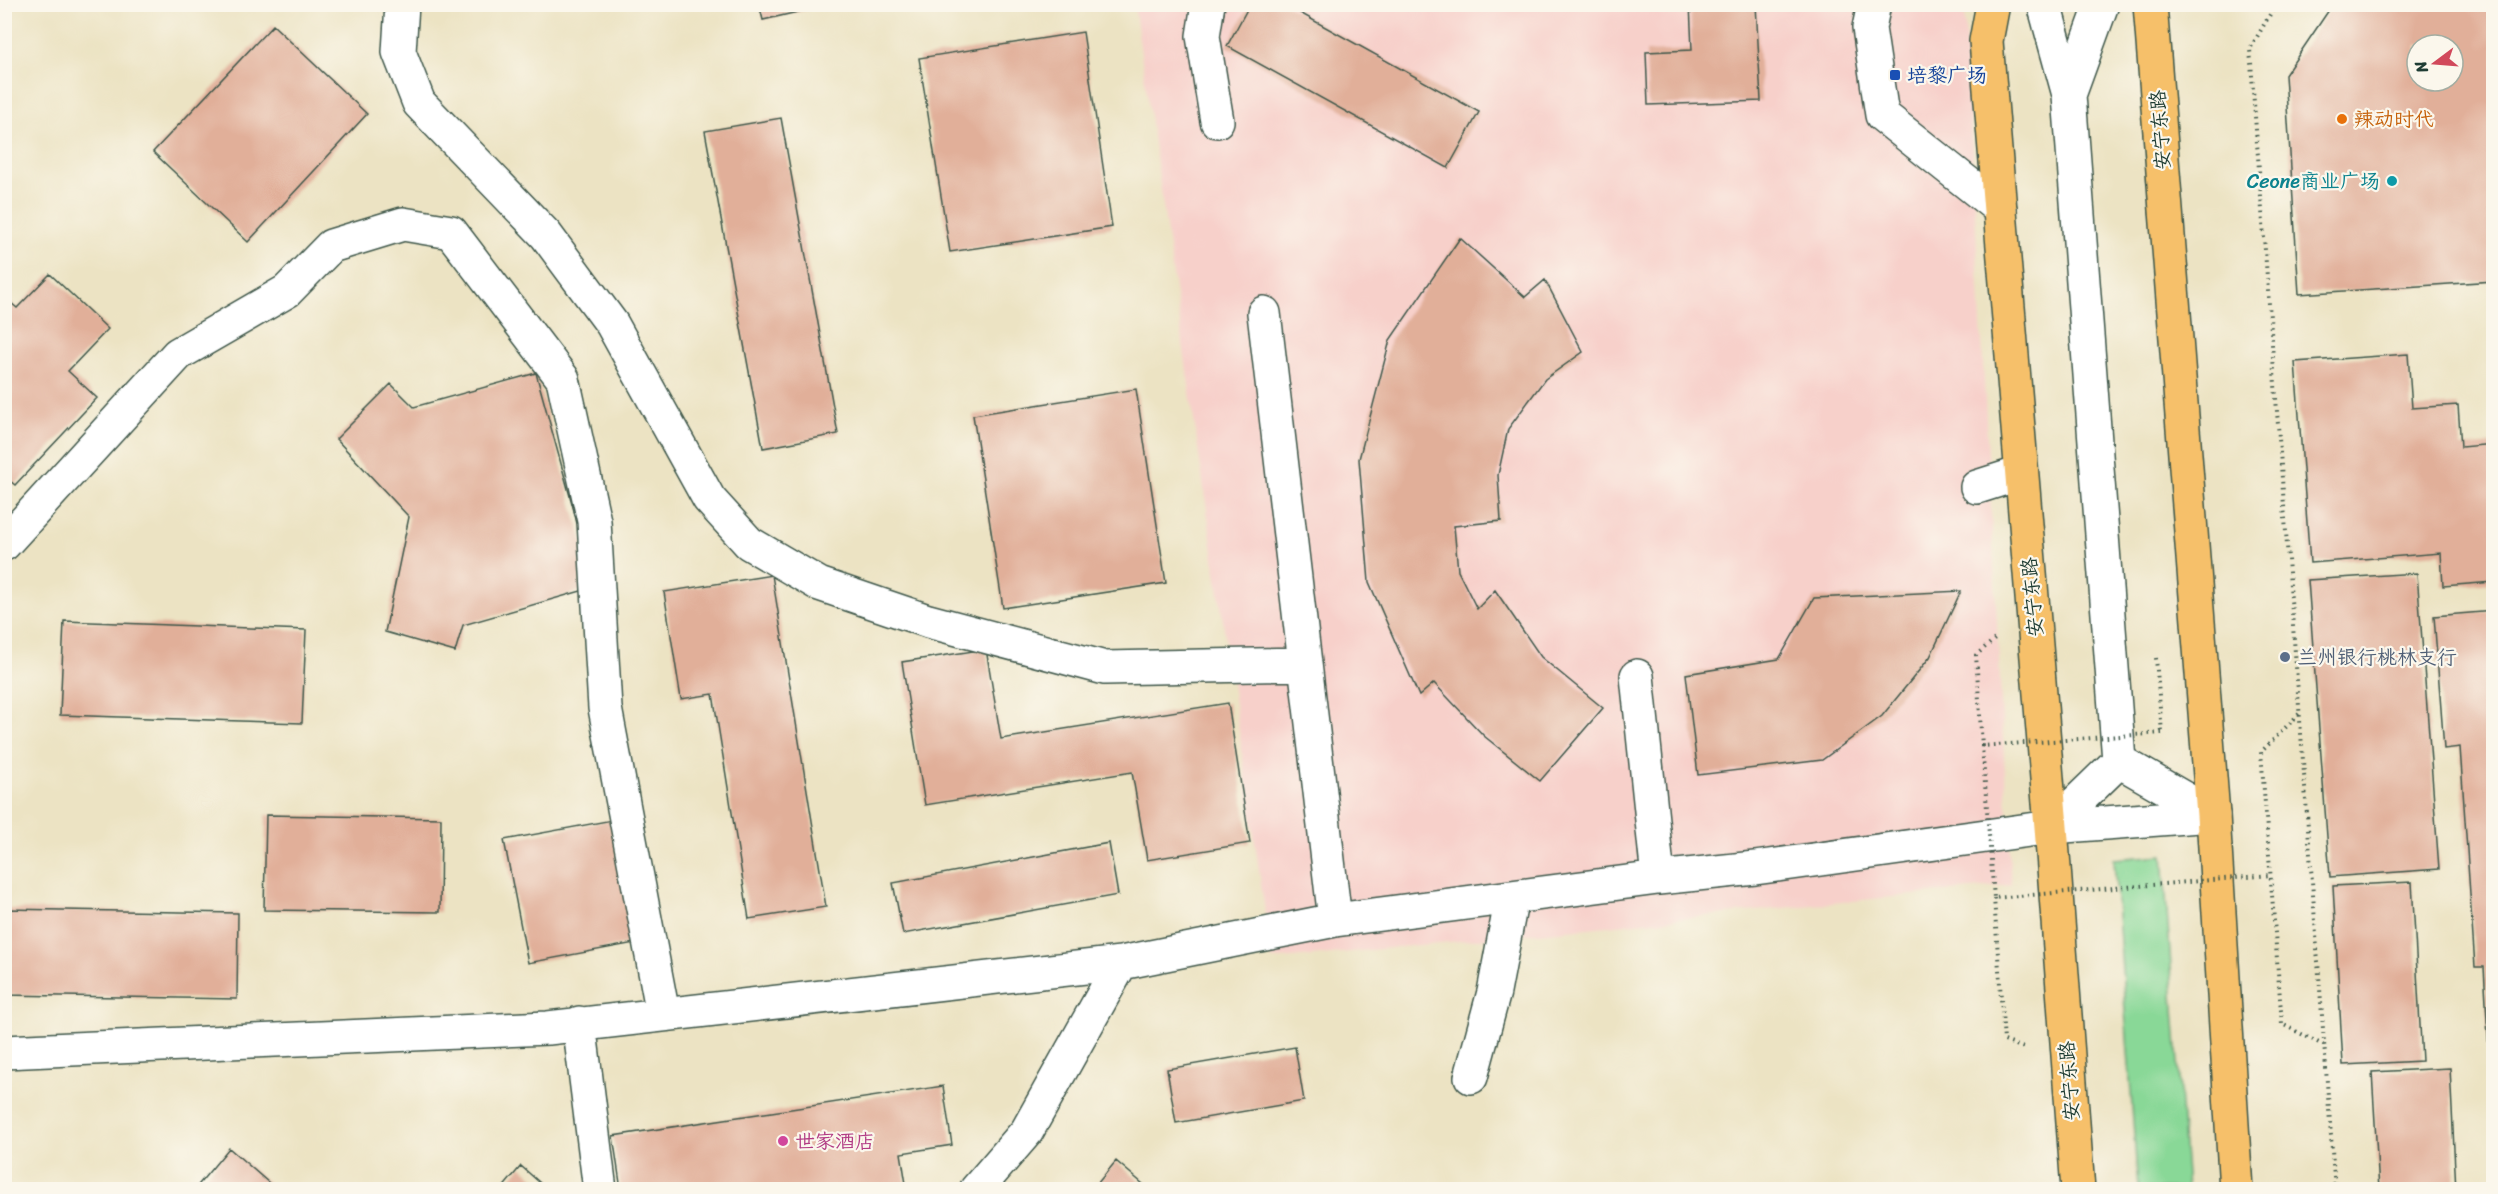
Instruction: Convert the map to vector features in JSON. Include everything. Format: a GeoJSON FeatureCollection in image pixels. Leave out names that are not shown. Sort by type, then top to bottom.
{"type":"FeatureCollection","features":[{"type":"Feature","properties":{"kind":"main road","name":"安宁东路"},"geometry":{"type":"LineString","coordinates":[[1993,4],[1986,41],[2051,828],[2078,1190]]}},
{"type":"Feature","properties":{"kind":"main road","name":"安宁东路"},"geometry":{"type":"LineString","coordinates":[[2150,4],[2213,815],[2236,1190]]}},
{"type":"Feature","properties":{"kind":"street"},"geometry":{"type":"LineString","coordinates":[[402,4],[399,52],[419,103],[546,235],[612,324],[709,499],[749,543],[819,584],[928,621],[1105,668],[1305,664]]}},
{"type":"Feature","properties":{"kind":"street"},"geometry":{"type":"LineString","coordinates":[[1208,4],[1203,36],[1217,121]]}},
{"type":"Feature","properties":{"kind":"street"},"geometry":{"type":"LineString","coordinates":[[1874,4],[1869,28],[1882,115],[2000,209]]}},
{"type":"Feature","properties":{"kind":"street"},"geometry":{"type":"LineString","coordinates":[[2044,4],[2069,95],[2119,761],[2051,828]]}},
{"type":"Feature","properties":{"kind":"street"},"geometry":{"type":"LineString","coordinates":[[2069,95],[2102,4]]}},
{"type":"Feature","properties":{"kind":"street"},"geometry":{"type":"LineString","coordinates":[[4,544],[178,354],[287,291],[331,246],[403,224],[451,232],[563,379],[594,521],[605,708],[663,1014]]}},
{"type":"Feature","properties":{"kind":"street"},"geometry":{"type":"LineString","coordinates":[[1264,313],[1335,920]]}},
{"type":"Feature","properties":{"kind":"street"},"geometry":{"type":"LineString","coordinates":[[1977,487],[2021,473]]}},
{"type":"Feature","properties":{"kind":"street"},"geometry":{"type":"LineString","coordinates":[[1637,676],[1658,878]]}},
{"type":"Feature","properties":{"kind":"street"},"geometry":{"type":"LineString","coordinates":[[2119,761],[2213,815]]}},
{"type":"Feature","properties":{"kind":"street"},"geometry":{"type":"LineString","coordinates":[[4,1052],[548,1028],[1121,963],[1335,920],[1658,878],[1755,868],[2051,828],[2213,815]]}},
{"type":"Feature","properties":{"kind":"street"},"geometry":{"type":"LineString","coordinates":[[1471,1077],[1494,992],[1512,897]]}},
{"type":"Feature","properties":{"kind":"street"},"geometry":{"type":"LineString","coordinates":[[976,1190],[1027,1131],[1121,963]]}},
{"type":"Feature","properties":{"kind":"street"},"geometry":{"type":"LineString","coordinates":[[579,1023],[600,1190]]}},
{"type":"Feature","properties":{"kind":"path"},"geometry":{"type":"LineString","coordinates":[[2276,4],[2250,49],[2335,1190]]}},
{"type":"Feature","properties":{"kind":"path"},"geometry":{"type":"LineString","coordinates":[[1976,655],[2004,1041]]}},
{"type":"Feature","properties":{"kind":"path"},"geometry":{"type":"LineString","coordinates":[[1982,746],[2162,733],[2156,657]]}},
{"type":"Feature","properties":{"kind":"path"},"geometry":{"type":"LineString","coordinates":[[2299,714],[2261,752],[2282,1024],[2324,1046]]}},
{"type":"Feature","properties":{"kind":"path"},"geometry":{"type":"LineString","coordinates":[[1994,898],[2272,875]]}},
{"type":"Feature","properties":{"kind":"shaded area"},"geometry":{"type":"Polygon","coordinates":[[[1134,5],[1964,5],[2011,885],[1272,960],[1134,5]]]}},
{"type":"Feature","properties":{"kind":"green space"},"geometry":{"type":"Polygon","coordinates":[[[2163,855],[2187,1189],[2138,1189],[2114,859],[2163,855]]]}},
{"type":"Feature","properties":{"kind":"building"},"geometry":{"type":"Polygon","coordinates":[[[759,4],[828,4],[828,5],[763,20],[759,4]]]}},
{"type":"Feature","properties":{"kind":"building"},"geometry":{"type":"Polygon","coordinates":[[[1250,4],[1284,4],[1479,112],[1448,168],[1227,46],[1250,4]]]}},
{"type":"Feature","properties":{"kind":"building"},"geometry":{"type":"Polygon","coordinates":[[[1690,4],[1756,4],[1761,101],[1648,105],[1646,52],[1692,50],[1690,4]]]}},
{"type":"Feature","properties":{"kind":"building","name":"Ceone商业广场"},"geometry":{"type":"Polygon","coordinates":[[[2333,4],[2494,4],[2494,281],[2299,294],[2285,75],[2333,4]]]}},
{"type":"Feature","properties":{"kind":"building"},"geometry":{"type":"Polygon","coordinates":[[[273,25],[367,114],[248,242],[153,152],[273,25]]]}},
{"type":"Feature","properties":{"kind":"building"},"geometry":{"type":"Polygon","coordinates":[[[1083,32],[1112,227],[950,252],[919,58],[1083,32]]]}},
{"type":"Feature","properties":{"kind":"building"},"geometry":{"type":"Polygon","coordinates":[[[781,118],[838,434],[763,448],[705,131],[781,118]]]}},
{"type":"Feature","properties":{"kind":"building"},"geometry":{"type":"Polygon","coordinates":[[[1460,238],[1525,297],[1545,280],[1583,352],[1545,379],[1508,429],[1498,475],[1501,521],[1454,526],[1458,571],[1477,609],[1495,590],[1541,657],[1603,708],[1540,781],[1484,736],[1434,683],[1419,696],[1369,582],[1359,459],[1390,340],[1460,238]]]}},
{"type":"Feature","properties":{"kind":"building"},"geometry":{"type":"Polygon","coordinates":[[[50,274],[108,329],[68,371],[97,398],[15,485],[4,476],[4,297],[17,308],[50,274]]]}},
{"type":"Feature","properties":{"kind":"building"},"geometry":{"type":"Polygon","coordinates":[[[2408,354],[2412,408],[2458,405],[2461,447],[2494,444],[2494,582],[2443,586],[2441,553],[2310,563],[2295,362],[2408,354]]]}},
{"type":"Feature","properties":{"kind":"building"},"geometry":{"type":"Polygon","coordinates":[[[536,373],[595,587],[463,625],[455,652],[385,632],[409,517],[336,439],[391,384],[414,407],[536,373]]]}},
{"type":"Feature","properties":{"kind":"building"},"geometry":{"type":"Polygon","coordinates":[[[1136,389],[1166,583],[1003,608],[973,415],[1136,389]]]}},
{"type":"Feature","properties":{"kind":"building"},"geometry":{"type":"Polygon","coordinates":[[[2417,573],[2439,869],[2330,877],[2308,580],[2417,573]]]}},
{"type":"Feature","properties":{"kind":"building"},"geometry":{"type":"Polygon","coordinates":[[[772,575],[826,907],[749,919],[713,694],[681,699],[664,592],[772,575]]]}},
{"type":"Feature","properties":{"kind":"building"},"geometry":{"type":"Polygon","coordinates":[[[1961,591],[1930,657],[1882,716],[1822,760],[1698,775],[1686,674],[1779,659],[1814,598],[1961,591]]]}},
{"type":"Feature","properties":{"kind":"building"},"geometry":{"type":"Polygon","coordinates":[[[2494,611],[2494,1054],[2489,1055],[2484,967],[2475,967],[2460,747],[2444,749],[2434,616],[2494,611]]]}},
{"type":"Feature","properties":{"kind":"building"},"geometry":{"type":"Polygon","coordinates":[[[64,621],[306,630],[302,723],[60,715],[64,621]]]}},
{"type":"Feature","properties":{"kind":"building"},"geometry":{"type":"Polygon","coordinates":[[[986,649],[1001,739],[1228,703],[1250,843],[1147,860],[1132,772],[925,805],[902,662],[986,649]]]}},
{"type":"Feature","properties":{"kind":"building"},"geometry":{"type":"Polygon","coordinates":[[[266,815],[441,818],[440,912],[264,910],[266,815]]]}},
{"type":"Feature","properties":{"kind":"building"},"geometry":{"type":"Polygon","coordinates":[[[612,820],[635,943],[528,963],[504,840],[612,820]]]}},
{"type":"Feature","properties":{"kind":"building"},"geometry":{"type":"Polygon","coordinates":[[[1109,843],[1118,895],[903,934],[893,883],[1109,843]]]}},
{"type":"Feature","properties":{"kind":"building"},"geometry":{"type":"Polygon","coordinates":[[[2412,882],[2422,1061],[2343,1065],[2333,886],[2412,882]]]}},
{"type":"Feature","properties":{"kind":"building"},"geometry":{"type":"Polygon","coordinates":[[[4,909],[238,913],[237,999],[4,995],[4,909]]]}},
{"type":"Feature","properties":{"kind":"building"},"geometry":{"type":"Polygon","coordinates":[[[1295,1047],[1304,1101],[1176,1123],[1167,1069],[1295,1047]]]}},
{"type":"Feature","properties":{"kind":"building"},"geometry":{"type":"Polygon","coordinates":[[[2450,1068],[2456,1190],[2379,1190],[2372,1072],[2450,1068]]]}},
{"type":"Feature","properties":{"kind":"building","name":"世家酒店"},"geometry":{"type":"Polygon","coordinates":[[[943,1086],[952,1145],[901,1153],[907,1190],[621,1190],[613,1136],[943,1086]]]}},
{"type":"Feature","properties":{"kind":"building"},"geometry":{"type":"Polygon","coordinates":[[[229,1148],[277,1190],[194,1190],[229,1148]]]}},
{"type":"Feature","properties":{"kind":"building"},"geometry":{"type":"Polygon","coordinates":[[[1116,1161],[1150,1190],[1092,1190],[1116,1161]]]}},
{"type":"Feature","properties":{"kind":"building"},"geometry":{"type":"Polygon","coordinates":[[[521,1166],[548,1190],[501,1190],[521,1166]]]}},
{"type":"Feature","properties":{"kind":"place","name":"培黎广场"},"geometry":{"type":"Point","coordinates":[1895,75]}},
{"type":"Feature","properties":{"kind":"place","name":"辣动时代"},"geometry":{"type":"Point","coordinates":[2342,119]}},
{"type":"Feature","properties":{"kind":"place","name":"Ceone商业广场"},"geometry":{"type":"Point","coordinates":[2392,181]}},
{"type":"Feature","properties":{"kind":"place","name":"兰州银行桃林支行"},"geometry":{"type":"Point","coordinates":[2285,657]}},
{"type":"Feature","properties":{"kind":"place","name":"世家酒店"},"geometry":{"type":"Point","coordinates":[783,1141]}}]}
